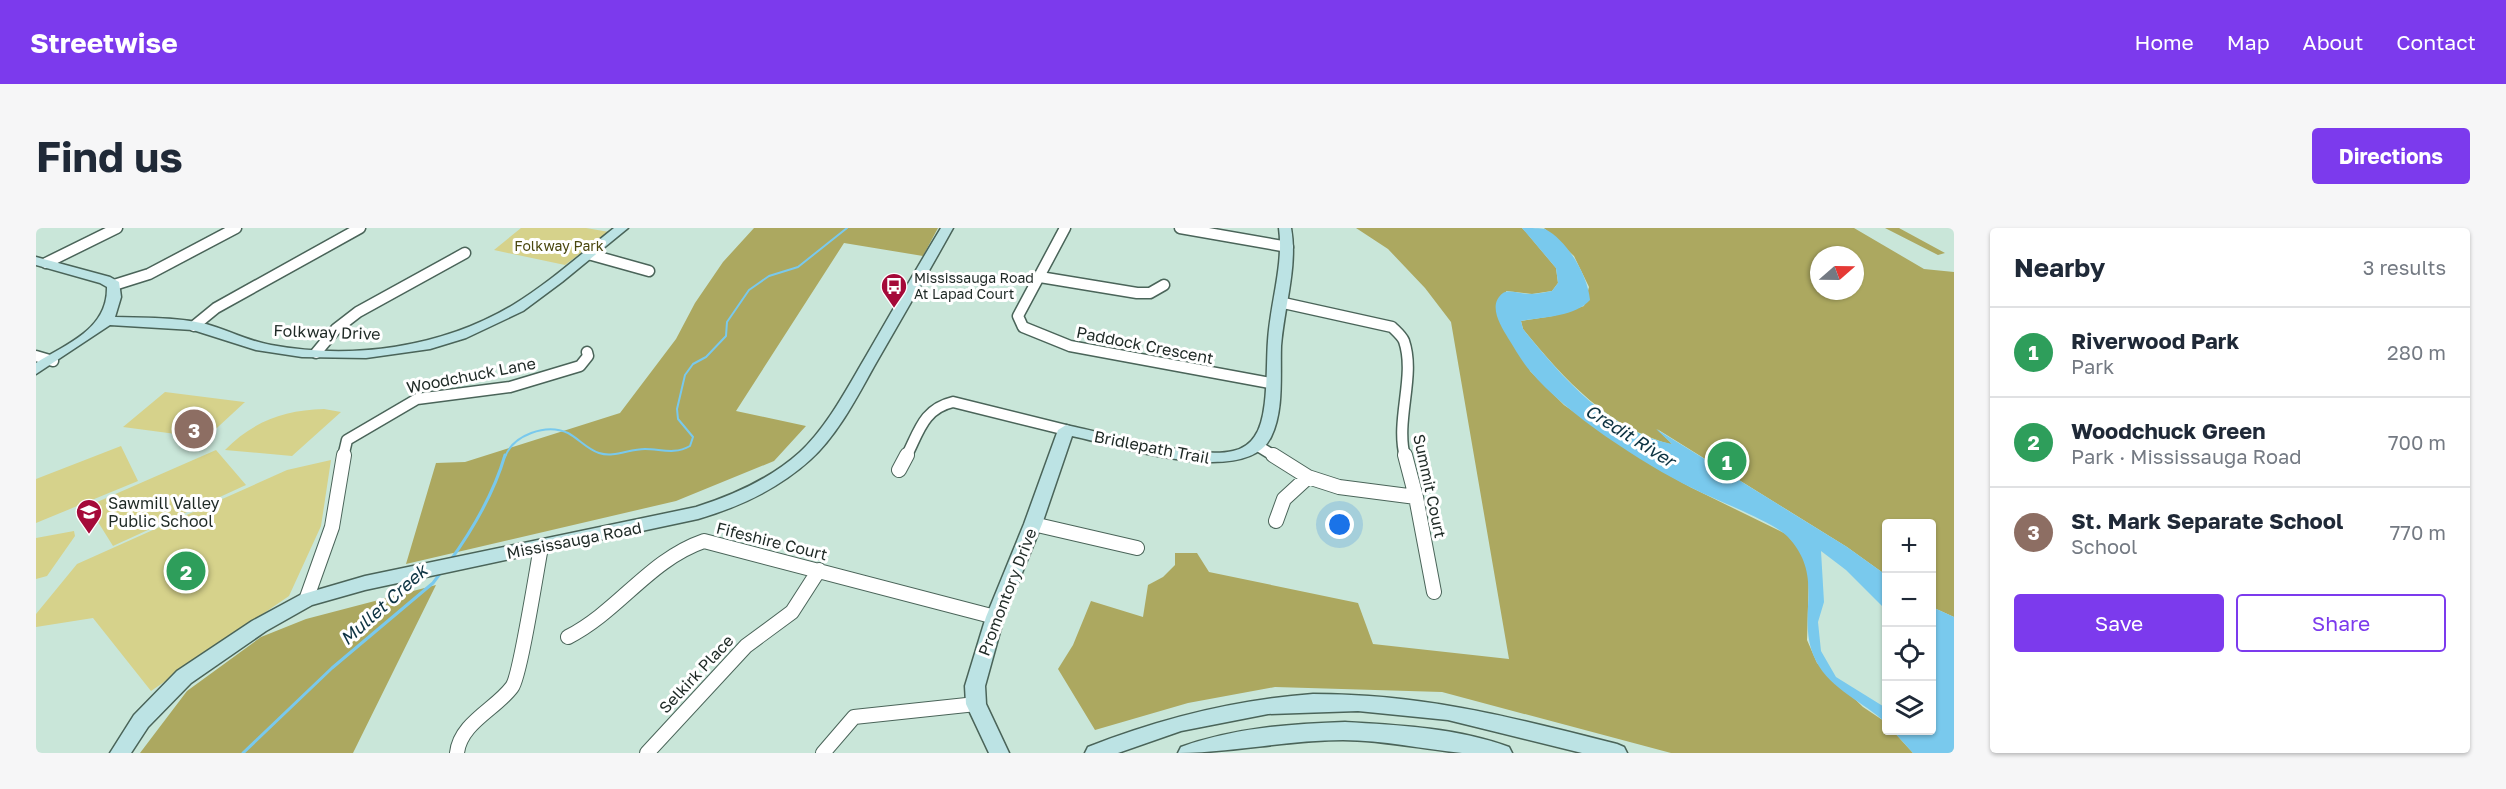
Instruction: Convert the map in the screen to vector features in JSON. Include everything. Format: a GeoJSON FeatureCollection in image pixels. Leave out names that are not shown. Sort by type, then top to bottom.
{"type":"FeatureCollection","features":[{"type":"Feature","properties":{"kind":"street"},"geometry":{"type":"LineString","coordinates":[[41,262],[117,228]]}},
{"type":"Feature","properties":{"kind":"street"},"geometry":{"type":"LineString","coordinates":[[41,262],[96,277],[114,285],[148,274],[236,228]]}},
{"type":"Feature","properties":{"kind":"street"},"geometry":{"type":"LineString","coordinates":[[194,326],[216,308],[360,228]]}},
{"type":"Feature","properties":{"kind":"street","name":"Folkway Drive"},"geometry":{"type":"LineString","coordinates":[[107,321],[194,326],[270,348],[316,353],[381,354],[458,337],[518,308],[622,228]]}},
{"type":"Feature","properties":{"kind":"street","name":"Mississauga Road"},"geometry":{"type":"LineString","coordinates":[[120,753],[141,721],[184,677],[259,626],[306,600],[423,571],[711,509],[746,495],[784,472],[819,442],[833,423],[947,228]]}},
{"type":"Feature","properties":{"kind":"street","name":"Paddock Crescent"},"geometry":{"type":"LineString","coordinates":[[1065,228],[1017,321],[1029,330],[1081,349],[1270,383]]}},
{"type":"Feature","properties":{"kind":"street"},"geometry":{"type":"LineString","coordinates":[[1180,228],[1288,247]]}},
{"type":"Feature","properties":{"kind":"street"},"geometry":{"type":"LineString","coordinates":[[1285,228],[1288,247],[1279,302],[1267,434],[1258,446],[1308,477],[1339,487],[1416,497]]}},
{"type":"Feature","properties":{"kind":"street"},"geometry":{"type":"LineString","coordinates":[[316,353],[343,322],[404,285],[447,266],[465,253]]}},
{"type":"Feature","properties":{"kind":"street"},"geometry":{"type":"LineString","coordinates":[[588,254],[649,271]]}},
{"type":"Feature","properties":{"kind":"street"},"geometry":{"type":"LineString","coordinates":[[1041,277],[1137,293],[1150,292],[1164,285]]}},
{"type":"Feature","properties":{"kind":"street"},"geometry":{"type":"LineString","coordinates":[[36,370],[53,361],[107,321],[115,297],[114,285]]}},
{"type":"Feature","properties":{"kind":"street","name":"Summit Court"},"geometry":{"type":"LineString","coordinates":[[1279,302],[1392,327],[1404,339],[1407,362],[1401,442],[1416,497],[1434,592]]}},
{"type":"Feature","properties":{"kind":"street","name":"Woodchuck Lane"},"geometry":{"type":"LineString","coordinates":[[306,600],[331,537],[344,474],[343,457],[347,440],[417,399],[510,387],[536,380],[580,366],[588,356],[587,352]]}},
{"type":"Feature","properties":{"kind":"street"},"geometry":{"type":"LineString","coordinates":[[36,356],[53,361]]}},
{"type":"Feature","properties":{"kind":"street","name":"Bridlepath Trail"},"geometry":{"type":"LineString","coordinates":[[900,470],[929,413],[937,406],[953,402],[1066,430],[1194,457],[1218,459],[1237,455],[1258,446]]}},
{"type":"Feature","properties":{"kind":"street","name":"Promontory Drive"},"geometry":{"type":"LineString","coordinates":[[999,753],[976,704],[977,677],[995,617],[1033,524],[1066,430]]}},
{"type":"Feature","properties":{"kind":"street"},"geometry":{"type":"LineString","coordinates":[[1276,521],[1284,499],[1308,477]]}},
{"type":"Feature","properties":{"kind":"street"},"geometry":{"type":"LineString","coordinates":[[1033,524],[1137,548]]}},
{"type":"Feature","properties":{"kind":"street","name":"Fifeshire Court"},"geometry":{"type":"LineString","coordinates":[[568,637],[594,623],[666,556],[685,546],[704,542],[995,617]]}},
{"type":"Feature","properties":{"kind":"street"},"geometry":{"type":"LineString","coordinates":[[456,753],[458,743],[472,725],[514,686],[542,547]]}},
{"type":"Feature","properties":{"kind":"street","name":"Selkirk Place"},"geometry":{"type":"LineString","coordinates":[[647,753],[746,646],[792,612],[819,570]]}},
{"type":"Feature","properties":{"kind":"street"},"geometry":{"type":"LineString","coordinates":[[1095,753],[1183,721],[1235,709],[1299,702],[1359,702],[1419,707],[1465,715],[1617,753]]}},
{"type":"Feature","properties":{"kind":"street"},"geometry":{"type":"LineString","coordinates":[[823,753],[854,717],[976,704]]}},
{"type":"Feature","properties":{"kind":"street"},"geometry":{"type":"LineString","coordinates":[[1188,753],[1255,738],[1340,731],[1424,737],[1502,753]]}},
{"type":"Feature","properties":{"kind":"green space","name":"Folkway Park"},"geometry":{"type":"Polygon","coordinates":[[[521,228],[586,228],[609,232],[565,265],[494,250],[521,228]]]}},
{"type":"Feature","properties":{"kind":"green space"},"geometry":{"type":"Polygon","coordinates":[[[165,392],[245,402],[206,438],[123,427],[165,392]]]}},
{"type":"Feature","properties":{"kind":"green space"},"geometry":{"type":"Polygon","coordinates":[[[324,409],[341,412],[292,456],[225,450],[246,432],[270,419],[295,412],[324,409]]]}},
{"type":"Feature","properties":{"kind":"green space"},"geometry":{"type":"Polygon","coordinates":[[[121,446],[138,481],[36,523],[36,479],[121,446]]]}},
{"type":"Feature","properties":{"kind":"green space"},"geometry":{"type":"Polygon","coordinates":[[[216,450],[246,485],[113,546],[88,506],[216,450]]]}},
{"type":"Feature","properties":{"kind":"green space"},"geometry":{"type":"Polygon","coordinates":[[[331,460],[321,526],[289,596],[151,691],[93,618],[36,627],[36,614],[77,564],[287,470],[331,460]]]}},
{"type":"Feature","properties":{"kind":"green space"},"geometry":{"type":"Polygon","coordinates":[[[74,531],[75,536],[47,576],[36,579],[36,538],[74,531]]]}},
{"type":"Feature","properties":{"kind":"shaded area"},"geometry":{"type":"Polygon","coordinates":[[[754,228],[938,228],[923,256],[844,243],[736,411],[806,426],[774,461],[676,501],[406,564],[436,463],[465,462],[620,413],[676,339],[695,303],[723,262],[754,228]]]}},
{"type":"Feature","properties":{"kind":"shaded area"},"geometry":{"type":"Polygon","coordinates":[[[1356,228],[1522,228],[1556,268],[1558,283],[1552,291],[1532,294],[1506,291],[1530,371],[1564,405],[1651,465],[1690,487],[1786,534],[1801,551],[1809,572],[1807,640],[1817,663],[1863,707],[1882,720],[1882,735],[1897,735],[1913,753],[1671,753],[1442,692],[1275,687],[1188,703],[1095,730],[1058,669],[1073,645],[1091,601],[1143,617],[1148,585],[1163,577],[1175,565],[1175,553],[1197,553],[1209,572],[1358,603],[1373,644],[1509,659],[1451,322],[1425,288],[1388,249],[1356,228]]]}},
{"type":"Feature","properties":{"kind":"shaded area"},"geometry":{"type":"Polygon","coordinates":[[[1544,228],[1854,228],[1924,269],[1954,272],[1954,617],[1936,609],[1936,519],[1882,519],[1882,572],[1847,547],[1657,429],[1673,445],[1628,427],[1608,414],[1571,383],[1523,329],[1521,321],[1553,316],[1584,306],[1589,287],[1574,256],[1544,228]]]}},
{"type":"Feature","properties":{"kind":"shaded area"},"geometry":{"type":"Polygon","coordinates":[[[1885,228],[1899,228],[1945,253],[1938,255],[1885,228]]]}},
{"type":"Feature","properties":{"kind":"shaded area"},"geometry":{"type":"Polygon","coordinates":[[[436,585],[353,753],[140,753],[187,691],[261,637],[306,619],[436,585]]]}},
{"type":"Feature","properties":{"kind":"water","name":"Credit River"},"geometry":{"type":"Polygon","coordinates":[[[1522,228],[1545,229],[1553,235],[1569,250],[1585,280],[1590,300],[1584,306],[1567,313],[1521,321],[1523,329],[1588,400],[1627,427],[1672,444],[1656,429],[1847,547],[1882,572],[1882,606],[1846,570],[1821,551],[1824,602],[1818,622],[1821,651],[1836,677],[1882,706],[1882,719],[1839,688],[1822,671],[1816,661],[1810,645],[1808,629],[1806,568],[1788,537],[1743,511],[1672,478],[1628,452],[1564,404],[1525,364],[1499,322],[1496,303],[1498,298],[1506,292],[1529,294],[1552,291],[1558,283],[1556,268],[1522,228]]]}},
{"type":"Feature","properties":{"kind":"water"},"geometry":{"type":"Polygon","coordinates":[[[1936,609],[1954,617],[1954,753],[1913,753],[1897,735],[1936,735],[1936,609]]]}},
{"type":"Feature","properties":{"kind":"waterway","name":"Mullet Creek"},"geometry":{"type":"LineString","coordinates":[[505,457],[509,449],[523,437],[550,429],[568,433],[591,449],[605,454],[645,449],[673,451],[690,446],[693,437],[678,419],[677,409],[685,375],[693,364],[706,357],[726,336],[727,322],[749,290],[769,276],[798,267],[847,228]]}},
{"type":"Feature","properties":{"kind":"waterway","name":"Mullet Creek"},"geometry":{"type":"LineString","coordinates":[[450,561],[482,510],[505,455]]}},
{"type":"Feature","properties":{"kind":"waterway","name":"Mullet Creek"},"geometry":{"type":"LineString","coordinates":[[243,753],[332,668],[433,583],[442,571]]}},
{"type":"Feature","properties":{"kind":"place","name":"Mississauga Road At Lapad Court"},"geometry":{"type":"Point","coordinates":[894,309]}},
{"type":"Feature","properties":{"kind":"place","name":"St. Mark Separate School"},"geometry":{"type":"Point","coordinates":[194,429]}},
{"type":"Feature","properties":{"kind":"place","name":"Riverwood Park"},"geometry":{"type":"Point","coordinates":[1727,461]}},
{"type":"Feature","properties":{"kind":"place","name":"Sawmill Valley Public School"},"geometry":{"type":"Point","coordinates":[89,535]}},
{"type":"Feature","properties":{"kind":"place","name":"Woodchuck Green"},"geometry":{"type":"Point","coordinates":[186,571]}}]}
